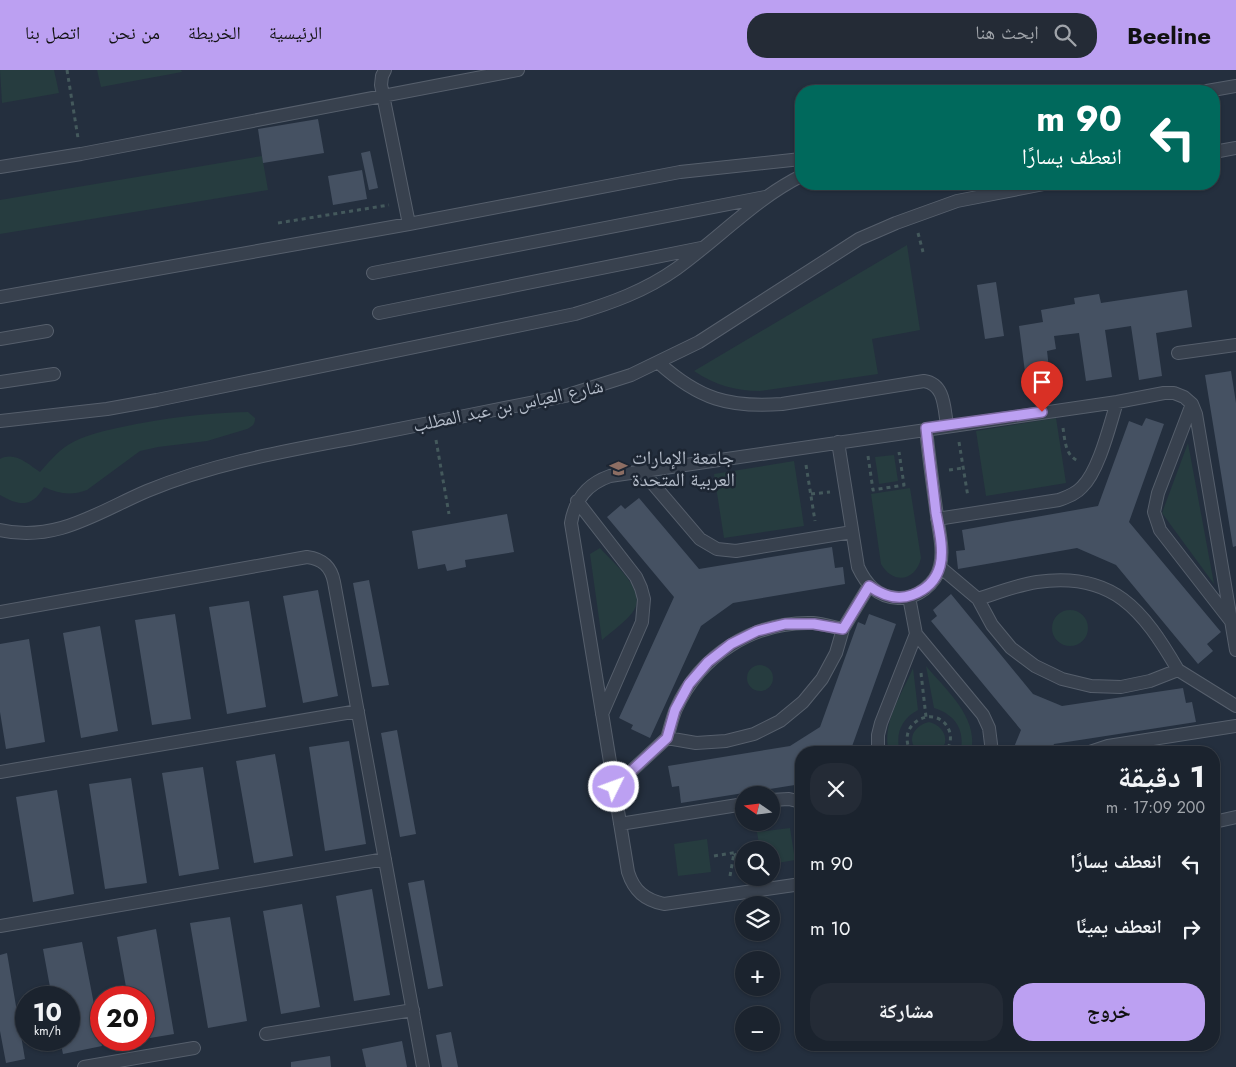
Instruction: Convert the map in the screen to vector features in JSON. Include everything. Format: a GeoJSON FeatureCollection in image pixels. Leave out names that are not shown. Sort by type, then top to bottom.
{"type":"FeatureCollection","features":[{"type":"Feature","properties":{"kind":"lane"},"geometry":{"type":"LineString","coordinates":[[385,70],[381,85],[409,224]]}},
{"type":"Feature","properties":{"kind":"lane"},"geometry":{"type":"LineString","coordinates":[[0,168],[518,70]]}},
{"type":"Feature","properties":{"kind":"lane"},"geometry":{"type":"LineString","coordinates":[[1220,89],[1236,86]]}},
{"type":"Feature","properties":{"kind":"lane"},"geometry":{"type":"LineString","coordinates":[[1220,151],[1236,148]]}},
{"type":"Feature","properties":{"kind":"lane"},"geometry":{"type":"LineString","coordinates":[[0,297],[409,224],[680,172],[795,160]]}},
{"type":"Feature","properties":{"kind":"lane"},"geometry":{"type":"LineString","coordinates":[[0,421],[107,409],[148,402],[575,314],[611,304],[644,289],[675,269],[768,196],[795,180]]}},
{"type":"Feature","properties":{"kind":"lane","name":"شارع العباس بن عبد المطلب"},"geometry":{"type":"LineString","coordinates":[[0,530],[29,534],[56,530],[95,516],[146,492],[200,472],[254,457],[565,396],[605,385],[659,363],[699,342],[859,239],[936,207],[977,196],[1010,190]]}},
{"type":"Feature","properties":{"kind":"lane"},"geometry":{"type":"LineString","coordinates":[[372,274],[768,196]]}},
{"type":"Feature","properties":{"kind":"lane"},"geometry":{"type":"LineString","coordinates":[[379,314],[704,247]]}},
{"type":"Feature","properties":{"kind":"lane"},"geometry":{"type":"LineString","coordinates":[[0,339],[47,331]]}},
{"type":"Feature","properties":{"kind":"lane"},"geometry":{"type":"LineString","coordinates":[[1178,353],[1236,345]]}},
{"type":"Feature","properties":{"kind":"lane"},"geometry":{"type":"LineString","coordinates":[[659,363],[677,379],[697,391],[718,400],[737,404],[782,404],[916,382],[931,382],[941,391],[952,425]]}},
{"type":"Feature","properties":{"kind":"lane"},"geometry":{"type":"LineString","coordinates":[[0,382],[54,374]]}},
{"type":"Feature","properties":{"kind":"lane"},"geometry":{"type":"LineString","coordinates":[[795,885],[664,904],[645,898],[631,882],[572,533],[572,517],[577,502],[583,492],[600,479],[926,428],[1118,402],[1169,393],[1184,397],[1192,404],[1196,414],[1236,650]]}},
{"type":"Feature","properties":{"kind":"lane"},"geometry":{"type":"LineString","coordinates":[[937,519],[1059,500],[1072,496],[1082,487],[1096,464],[1118,402]]}},
{"type":"Feature","properties":{"kind":"lane"},"geometry":{"type":"LineString","coordinates":[[1192,404],[1158,493],[1154,512],[1160,530],[1231,622]]}},
{"type":"Feature","properties":{"kind":"lane"},"geometry":{"type":"LineString","coordinates":[[838,442],[858,567],[862,577],[878,593],[888,597],[909,597],[929,586],[936,577],[942,556],[926,428]]}},
{"type":"Feature","properties":{"kind":"lane"},"geometry":{"type":"LineString","coordinates":[[642,471],[700,540],[717,549],[736,551],[852,532]]}},
{"type":"Feature","properties":{"kind":"lane"},"geometry":{"type":"LineString","coordinates":[[577,502],[636,577],[644,599],[642,622],[602,714]]}},
{"type":"Feature","properties":{"kind":"lane"},"geometry":{"type":"LineString","coordinates":[[0,612],[307,557],[322,561],[333,574],[423,1067]]}},
{"type":"Feature","properties":{"kind":"lane"},"geometry":{"type":"LineString","coordinates":[[940,567],[978,599],[992,625],[1011,648],[1035,666],[1062,679],[1091,686],[1121,686],[1150,681],[1178,670]]}},
{"type":"Feature","properties":{"kind":"lane"},"geometry":{"type":"LineString","coordinates":[[978,599],[1035,582],[1065,579],[1095,584],[1122,598],[1145,618],[1164,645],[1178,670],[1236,706]]}},
{"type":"Feature","properties":{"kind":"lane"},"geometry":{"type":"LineString","coordinates":[[667,738],[696,743],[726,741],[754,734],[780,720],[803,702],[822,680],[836,653],[843,629],[869,586]]}},
{"type":"Feature","properties":{"kind":"lane"},"geometry":{"type":"LineString","coordinates":[[909,597],[916,634],[983,715],[989,728],[991,746]]}},
{"type":"Feature","properties":{"kind":"lane"},"geometry":{"type":"LineString","coordinates":[[614,787],[667,738],[675,710],[689,684],[708,662],[731,644],[757,631],[785,624],[814,624],[843,629]]}},
{"type":"Feature","properties":{"kind":"lane"},"geometry":{"type":"LineString","coordinates":[[878,746],[881,723],[916,634]]}},
{"type":"Feature","properties":{"kind":"lane"},"geometry":{"type":"LineString","coordinates":[[0,772],[358,711]]}},
{"type":"Feature","properties":{"kind":"lane"},"geometry":{"type":"LineString","coordinates":[[1108,746],[1236,726]]}},
{"type":"Feature","properties":{"kind":"lane"},"geometry":{"type":"LineString","coordinates":[[780,800],[795,800]]}},
{"type":"Feature","properties":{"kind":"lane"},"geometry":{"type":"LineString","coordinates":[[620,824],[735,805]]}},
{"type":"Feature","properties":{"kind":"lane"},"geometry":{"type":"LineString","coordinates":[[1220,821],[1236,817]]}},
{"type":"Feature","properties":{"kind":"lane"},"geometry":{"type":"LineString","coordinates":[[0,926],[385,858]]}},
{"type":"Feature","properties":{"kind":"lane"},"geometry":{"type":"LineString","coordinates":[[266,1034],[413,1010]]}},
{"type":"Feature","properties":{"kind":"lane"},"geometry":{"type":"LineString","coordinates":[[84,1067],[194,1048]]}},
{"type":"Feature","properties":{"kind":"path"},"geometry":{"type":"LineString","coordinates":[[67,70],[81,154]]}},
{"type":"Feature","properties":{"kind":"path"},"geometry":{"type":"LineString","coordinates":[[278,223],[404,202]]}},
{"type":"Feature","properties":{"kind":"path"},"geometry":{"type":"LineString","coordinates":[[1060,410],[1069,454],[1076,461],[1096,464]]}},
{"type":"Feature","properties":{"kind":"path"},"geometry":{"type":"LineString","coordinates":[[432,422],[449,514]]}},
{"type":"Feature","properties":{"kind":"path"},"geometry":{"type":"LineString","coordinates":[[952,425],[970,514]]}},
{"type":"Feature","properties":{"kind":"path"},"geometry":{"type":"LineString","coordinates":[[865,438],[873,490],[904,484],[896,433]]}},
{"type":"Feature","properties":{"kind":"path"},"geometry":{"type":"LineString","coordinates":[[803,447],[818,538]]}},
{"type":"Feature","properties":{"kind":"path"},"geometry":{"type":"LineString","coordinates":[[908,746],[907,734],[911,726],[918,720],[934,717],[948,727],[951,735],[949,746]]}},
{"type":"Feature","properties":{"kind":"path"},"geometry":{"type":"LineString","coordinates":[[714,856],[734,852],[726,896]]}},
{"type":"Feature","properties":{"kind":"green space"},"geometry":{"type":"Polygon","coordinates":[[[0,70],[54,70],[59,93],[2,103],[0,70]]]}},
{"type":"Feature","properties":{"kind":"green space"},"geometry":{"type":"Polygon","coordinates":[[[97,70],[181,70],[182,72],[101,87],[97,70]]]}},
{"type":"Feature","properties":{"kind":"green space"},"geometry":{"type":"Polygon","coordinates":[[[262,156],[268,190],[0,234],[0,200],[262,156]]]}},
{"type":"Feature","properties":{"kind":"green space"},"geometry":{"type":"Polygon","coordinates":[[[907,245],[920,330],[872,339],[878,374],[760,391],[742,390],[726,386],[694,371],[907,245]]]}},
{"type":"Feature","properties":{"kind":"green space"},"geometry":{"type":"Polygon","coordinates":[[[248,412],[255,420],[253,425],[247,429],[207,441],[140,451],[87,490],[65,493],[44,487],[35,499],[25,503],[19,503],[0,495],[0,459],[16,457],[40,472],[64,448],[94,434],[169,419],[248,412]]]}},
{"type":"Feature","properties":{"kind":"green space"},"geometry":{"type":"Polygon","coordinates":[[[1056,418],[1066,483],[986,496],[976,431],[1056,418]]]}},
{"type":"Feature","properties":{"kind":"green space"},"geometry":{"type":"Polygon","coordinates":[[[1188,443],[1214,584],[1162,513],[1188,443]]]}},
{"type":"Feature","properties":{"kind":"green space"},"geometry":{"type":"Polygon","coordinates":[[[894,455],[898,481],[879,484],[875,457],[894,455]]]}},
{"type":"Feature","properties":{"kind":"green space"},"geometry":{"type":"Polygon","coordinates":[[[794,461],[804,526],[724,538],[714,474],[794,461]]]}},
{"type":"Feature","properties":{"kind":"green space"},"geometry":{"type":"Polygon","coordinates":[[[910,488],[921,558],[914,572],[904,578],[892,575],[881,564],[871,494],[910,488]]]}},
{"type":"Feature","properties":{"kind":"green space"},"geometry":{"type":"Polygon","coordinates":[[[600,548],[628,578],[636,596],[636,605],[632,613],[602,640],[590,554],[600,548]]]}},
{"type":"Feature","properties":{"kind":"green space"},"geometry":{"type":"Polygon","coordinates":[[[1070,610],[1077,611],[1083,615],[1087,621],[1087,635],[1083,641],[1077,645],[1070,646],[1063,645],[1057,641],[1053,635],[1052,628],[1053,621],[1057,615],[1063,611],[1070,610]]]}},
{"type":"Feature","properties":{"kind":"green space"},"geometry":{"type":"Polygon","coordinates":[[[760,665],[770,668],[773,678],[770,688],[760,691],[750,688],[747,678],[750,668],[760,665]]]}},
{"type":"Feature","properties":{"kind":"green space"},"geometry":{"type":"Polygon","coordinates":[[[926,666],[952,695],[966,716],[970,728],[972,746],[961,746],[960,730],[957,724],[948,714],[934,708],[926,666]]]}},
{"type":"Feature","properties":{"kind":"green space"},"geometry":{"type":"Polygon","coordinates":[[[913,668],[918,710],[904,722],[899,733],[899,746],[888,746],[890,720],[913,668]]]}},
{"type":"Feature","properties":{"kind":"green space"},"geometry":{"type":"Polygon","coordinates":[[[929,722],[942,730],[945,738],[944,746],[914,746],[913,734],[919,726],[929,722]]]}},
{"type":"Feature","properties":{"kind":"green space"},"geometry":{"type":"Polygon","coordinates":[[[790,828],[795,860],[780,862],[780,841],[758,841],[757,832],[780,831],[780,829],[790,828]]]}},
{"type":"Feature","properties":{"kind":"green space"},"geometry":{"type":"Polygon","coordinates":[[[707,839],[711,872],[678,876],[674,844],[707,839]]]}},
{"type":"Feature","properties":{"kind":"building"},"geometry":{"type":"Polygon","coordinates":[[[318,119],[324,153],[263,163],[258,129],[318,119]]]}},
{"type":"Feature","properties":{"kind":"building"},"geometry":{"type":"Polygon","coordinates":[[[370,151],[378,188],[369,190],[361,153],[370,151]]]}},
{"type":"Feature","properties":{"kind":"building"},"geometry":{"type":"Polygon","coordinates":[[[362,170],[367,199],[333,205],[328,176],[362,170]]]}},
{"type":"Feature","properties":{"kind":"building"},"geometry":{"type":"Polygon","coordinates":[[[996,282],[1004,336],[985,339],[977,285],[996,282]]]}},
{"type":"Feature","properties":{"kind":"building"},"geometry":{"type":"Polygon","coordinates":[[[1187,290],[1192,327],[1156,333],[1162,376],[1139,380],[1131,326],[1105,330],[1112,377],[1086,381],[1079,333],[1054,336],[1056,349],[1047,351],[1049,368],[1025,372],[1019,326],[1043,322],[1041,310],[1075,304],[1074,298],[1099,294],[1101,303],[1187,290]]]}},
{"type":"Feature","properties":{"kind":"building"},"geometry":{"type":"Polygon","coordinates":[[[1231,371],[1236,403],[1236,546],[1233,547],[1205,375],[1231,371]]]}},
{"type":"Feature","properties":{"kind":"building"},"geometry":{"type":"Polygon","coordinates":[[[1146,418],[1164,424],[1129,522],[1221,632],[1207,644],[1213,651],[1198,664],[1116,565],[1077,548],[958,569],[956,551],[965,550],[962,530],[1098,506],[1129,421],[1142,426],[1146,418]]]}},
{"type":"Feature","properties":{"kind":"building"},"geometry":{"type":"Polygon","coordinates":[[[639,498],[699,569],[832,547],[835,568],[843,567],[845,584],[733,603],[701,626],[650,738],[631,729],[633,725],[619,718],[674,597],[607,517],[621,505],[625,509],[639,498]]]}},
{"type":"Feature","properties":{"kind":"building"},"geometry":{"type":"Polygon","coordinates":[[[507,514],[514,552],[465,560],[466,567],[447,571],[445,564],[418,569],[412,531],[507,514]]]}},
{"type":"Feature","properties":{"kind":"building"},"geometry":{"type":"Polygon","coordinates":[[[369,580],[389,685],[372,687],[353,583],[369,580]]]}},
{"type":"Feature","properties":{"kind":"building"},"geometry":{"type":"Polygon","coordinates":[[[318,590],[338,696],[303,703],[283,596],[318,590]]]}},
{"type":"Feature","properties":{"kind":"building"},"geometry":{"type":"Polygon","coordinates":[[[951,594],[1033,694],[1062,706],[1183,688],[1186,703],[1192,702],[1196,722],[1054,744],[1053,746],[1014,746],[1021,730],[931,621],[937,616],[933,610],[951,594]]]}},
{"type":"Feature","properties":{"kind":"building"},"geometry":{"type":"Polygon","coordinates":[[[249,601],[266,707],[227,714],[209,607],[249,601]]]}},
{"type":"Feature","properties":{"kind":"building"},"geometry":{"type":"Polygon","coordinates":[[[175,614],[191,719],[152,725],[135,620],[175,614]]]}},
{"type":"Feature","properties":{"kind":"building"},"geometry":{"type":"Polygon","coordinates":[[[869,614],[896,624],[852,746],[795,746],[795,785],[780,787],[735,786],[735,794],[681,803],[679,786],[672,787],[668,766],[790,746],[820,727],[858,622],[865,625],[869,614]]]}},
{"type":"Feature","properties":{"kind":"building"},"geometry":{"type":"Polygon","coordinates":[[[100,626],[118,731],[81,738],[63,633],[100,626]]]}},
{"type":"Feature","properties":{"kind":"building"},"geometry":{"type":"Polygon","coordinates":[[[29,639],[45,742],[6,749],[0,712],[0,644],[29,639]]]}},
{"type":"Feature","properties":{"kind":"building"},"geometry":{"type":"Polygon","coordinates":[[[397,730],[416,834],[400,837],[381,733],[397,730]]]}},
{"type":"Feature","properties":{"kind":"building"},"geometry":{"type":"Polygon","coordinates":[[[349,741],[366,844],[325,851],[309,747],[349,741]]]}},
{"type":"Feature","properties":{"kind":"building"},"geometry":{"type":"Polygon","coordinates":[[[275,754],[293,856],[254,863],[236,761],[275,754]]]}},
{"type":"Feature","properties":{"kind":"building"},"geometry":{"type":"Polygon","coordinates":[[[203,767],[219,869],[179,876],[162,773],[203,767]]]}},
{"type":"Feature","properties":{"kind":"building"},"geometry":{"type":"Polygon","coordinates":[[[131,778],[147,883],[105,889],[89,784],[131,778]]]}},
{"type":"Feature","properties":{"kind":"building"},"geometry":{"type":"Polygon","coordinates":[[[57,790],[74,894],[33,902],[16,797],[57,790]]]}},
{"type":"Feature","properties":{"kind":"building"},"geometry":{"type":"Polygon","coordinates":[[[424,880],[443,986],[428,989],[408,883],[424,880]]]}},
{"type":"Feature","properties":{"kind":"building"},"geometry":{"type":"Polygon","coordinates":[[[372,889],[390,995],[354,1001],[336,896],[372,889]]]}},
{"type":"Feature","properties":{"kind":"building"},"geometry":{"type":"Polygon","coordinates":[[[302,904],[320,1007],[281,1014],[263,911],[302,904]]]}},
{"type":"Feature","properties":{"kind":"building"},"geometry":{"type":"Polygon","coordinates":[[[230,917],[247,1021],[208,1028],[190,923],[230,917]]]}},
{"type":"Feature","properties":{"kind":"building"},"geometry":{"type":"Polygon","coordinates":[[[156,929],[174,1034],[155,1037],[155,986],[126,986],[117,937],[156,929]]]}},
{"type":"Feature","properties":{"kind":"building"},"geometry":{"type":"Polygon","coordinates":[[[82,942],[90,986],[90,1048],[80,1051],[80,986],[50,986],[43,949],[82,942]]]}},
{"type":"Feature","properties":{"kind":"building"},"geometry":{"type":"Polygon","coordinates":[[[7,953],[15,1000],[15,1051],[24,1051],[25,1059],[6,1063],[0,1031],[0,955],[7,953]]]}},
{"type":"Feature","properties":{"kind":"building"},"geometry":{"type":"Polygon","coordinates":[[[451,1032],[458,1067],[442,1067],[436,1035],[451,1032]]]}},
{"type":"Feature","properties":{"kind":"building"},"geometry":{"type":"Polygon","coordinates":[[[402,1041],[407,1067],[366,1067],[362,1049],[402,1041]]]}},
{"type":"Feature","properties":{"kind":"building"},"geometry":{"type":"Polygon","coordinates":[[[62,1051],[78,1051],[63,1054],[62,1051]]]}},
{"type":"Feature","properties":{"kind":"building"},"geometry":{"type":"Polygon","coordinates":[[[330,1056],[331,1067],[291,1067],[291,1062],[330,1056]]]}},
{"type":"Feature","properties":{"kind":"place","name":"جامعة الإمارات العربية المتحدة"},"geometry":{"type":"Point","coordinates":[618,468]}},
{"type":"Feature","properties":{"kind":"route"},"geometry":{"type":"LineString","coordinates":[[614,787],[667,738],[675,710],[689,684],[708,662],[731,644],[757,631],[785,624],[814,624],[843,629],[869,586],[878,593],[888,597],[900,598],[909,597],[929,586],[936,577],[942,556],[926,428],[1042,412]]}}]}
